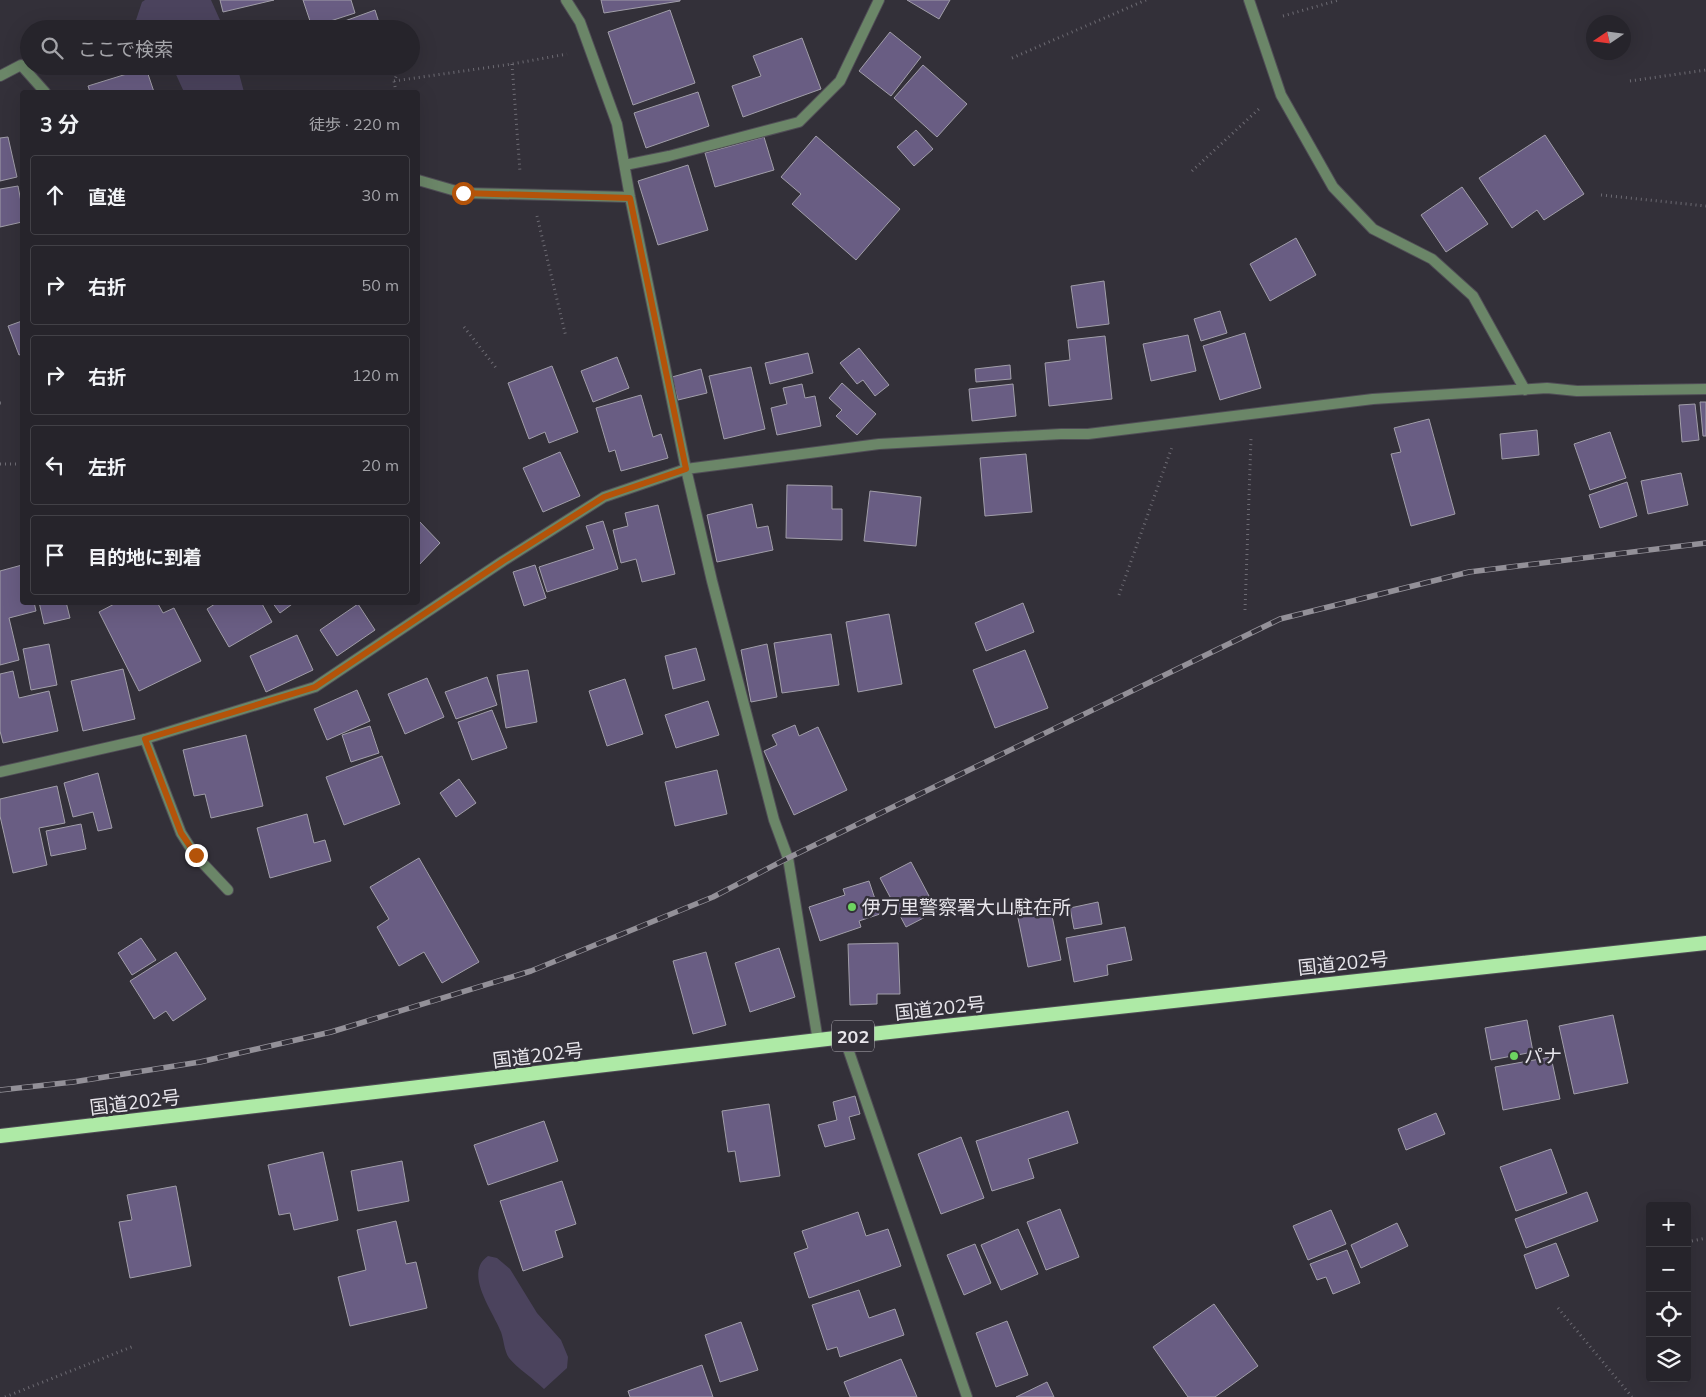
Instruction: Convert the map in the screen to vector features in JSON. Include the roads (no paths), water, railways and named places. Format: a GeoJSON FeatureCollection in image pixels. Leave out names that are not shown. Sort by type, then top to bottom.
{"type":"FeatureCollection","features":[{"type":"Feature","properties":{"kind":"highway","name":"国道202号"},"geometry":{"type":"LineString","coordinates":[[0,1136],[844,1037],[1706,943]]}},
{"type":"Feature","properties":{"kind":"street"},"geometry":{"type":"LineString","coordinates":[[566,0],[580,22],[617,124],[630,198],[686,469],[715,591],[774,820],[788,858],[818,1041]]}},
{"type":"Feature","properties":{"kind":"street"},"geometry":{"type":"LineString","coordinates":[[625,165],[669,156],[799,122],[840,81],[878,0]]}},
{"type":"Feature","properties":{"kind":"street"},"geometry":{"type":"LineString","coordinates":[[1249,0],[1280,94],[1332,187],[1373,229],[1432,259],[1473,296],[1525,390]]}},
{"type":"Feature","properties":{"kind":"street"},"geometry":{"type":"LineString","coordinates":[[0,76],[20,66]]}},
{"type":"Feature","properties":{"kind":"street"},"geometry":{"type":"LineString","coordinates":[[30,75],[43,90]]}},
{"type":"Feature","properties":{"kind":"street"},"geometry":{"type":"LineString","coordinates":[[420,181],[463,193],[630,198]]}},
{"type":"Feature","properties":{"kind":"street"},"geometry":{"type":"LineString","coordinates":[[0,772],[145,739],[315,687],[503,561],[604,497],[686,469],[878,444],[1088,434],[1373,399],[1547,388],[1577,391],[1706,389]]}},
{"type":"Feature","properties":{"kind":"street"},"geometry":{"type":"LineString","coordinates":[[145,739],[181,833],[196,855],[228,890]]}},
{"type":"Feature","properties":{"kind":"street"},"geometry":{"type":"LineString","coordinates":[[844,1037],[967,1397]]}},
{"type":"Feature","properties":{"kind":"railway"},"geometry":{"type":"LineString","coordinates":[[0,1090],[73,1082],[200,1062],[331,1032],[531,971],[713,897],[788,858],[1280,619],[1469,572],[1706,543]]}},
{"type":"Feature","properties":{"kind":"place","name":"伊万里警察署大山駐在所"},"geometry":{"type":"Point","coordinates":[852,907]}},
{"type":"Feature","properties":{"kind":"place","name":"パナ"},"geometry":{"type":"Point","coordinates":[1514,1056]}}]}
